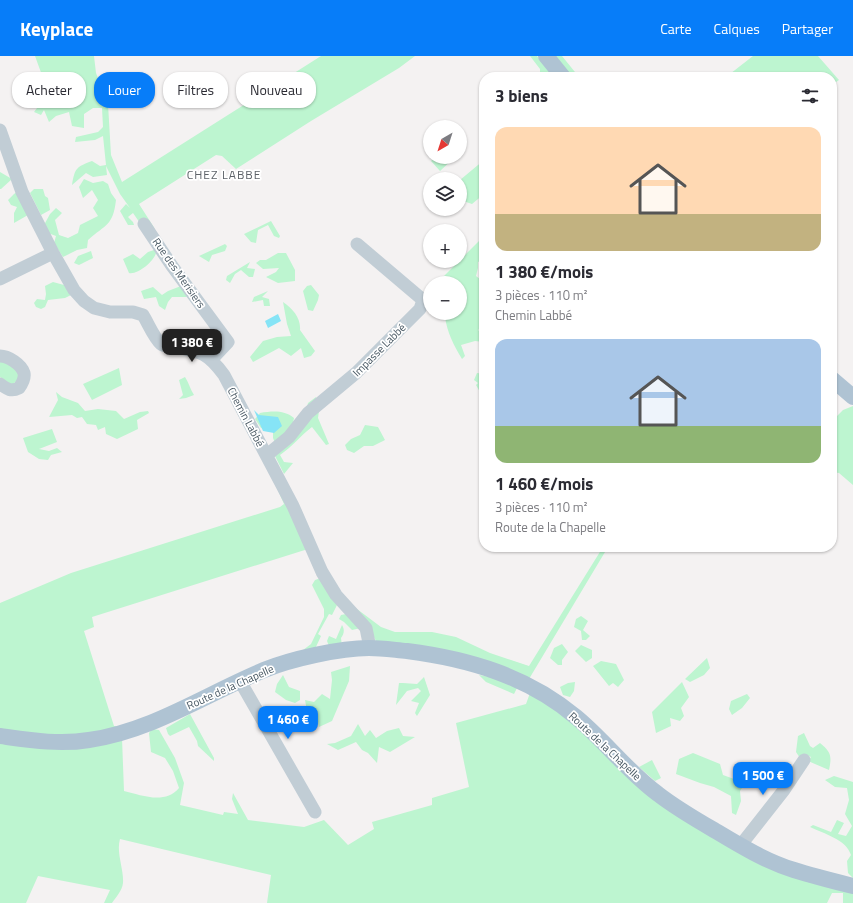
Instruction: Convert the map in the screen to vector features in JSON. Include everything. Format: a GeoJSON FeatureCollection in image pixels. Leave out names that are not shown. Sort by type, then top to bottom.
{"type":"FeatureCollection","features":[{"type":"Feature","properties":{"kind":"main road"},"geometry":{"type":"LineString","coordinates":[[546,56],[559,72]]}},
{"type":"Feature","properties":{"kind":"main road"},"geometry":{"type":"LineString","coordinates":[[837,383],[853,397]]}},
{"type":"Feature","properties":{"kind":"main road","name":"Route de la Chapelle"},"geometry":{"type":"LineString","coordinates":[[0,736],[32,741],[63,742],[89,740],[120,734],[148,724],[265,669],[346,650],[370,648],[438,656],[475,664],[505,675],[532,687],[555,701],[577,717],[656,793],[677,808],[740,846],[793,870],[853,886]]}},
{"type":"Feature","properties":{"kind":"street","name":"Chemin Labbé"},"geometry":{"type":"LineString","coordinates":[[1,135],[22,192],[53,253],[74,290],[84,301],[94,308],[114,313],[133,312],[143,315],[159,343],[164,346],[191,350],[204,354],[212,359],[224,375],[293,506],[322,572],[336,595],[366,628],[370,648]]}},
{"type":"Feature","properties":{"kind":"street","name":"Rue des Merisiers"},"geometry":{"type":"LineString","coordinates":[[144,224],[172,266],[228,342],[212,359]]}},
{"type":"Feature","properties":{"kind":"street","name":"Impasse Labbé"},"geometry":{"type":"LineString","coordinates":[[267,455],[289,437],[308,413],[356,373],[420,309],[423,300],[357,244]]}},
{"type":"Feature","properties":{"kind":"street"},"geometry":{"type":"LineString","coordinates":[[0,279],[53,253]]}},
{"type":"Feature","properties":{"kind":"street"},"geometry":{"type":"LineString","coordinates":[[0,356],[3,355],[9,358],[20,367],[24,372],[24,378],[23,383],[14,391],[9,390],[0,384]]}},
{"type":"Feature","properties":{"kind":"street"},"geometry":{"type":"LineString","coordinates":[[240,681],[315,812]]}},
{"type":"Feature","properties":{"kind":"street"},"geometry":{"type":"LineString","coordinates":[[740,846],[784,790],[804,760]]}},
{"type":"Feature","properties":{"kind":"green space"},"geometry":{"type":"Polygon","coordinates":[[[35,56],[94,56],[96,72],[94,72],[94,108],[84,114],[84,128],[72,126],[69,112],[56,116],[49,122],[44,110],[41,115],[34,112],[37,108],[86,108],[86,72],[41,72],[35,56]]]}},
{"type":"Feature","properties":{"kind":"green space"},"geometry":{"type":"Polygon","coordinates":[[[321,56],[415,56],[399,68],[311,121],[236,169],[222,156],[216,155],[139,204],[155,229],[148,225],[142,226],[133,213],[128,217],[134,225],[128,225],[120,211],[126,204],[130,208],[120,194],[106,166],[107,175],[93,177],[86,173],[72,185],[75,172],[79,167],[92,161],[100,166],[106,165],[103,136],[95,140],[75,142],[76,137],[98,132],[103,127],[102,108],[108,108],[111,155],[122,182],[239,108],[316,108],[316,72],[296,72],[321,56]]]}},
{"type":"Feature","properties":{"kind":"green space"},"geometry":{"type":"Polygon","coordinates":[[[530,56],[537,56],[550,72],[540,72],[540,69],[530,56]]]}},
{"type":"Feature","properties":{"kind":"green space"},"geometry":{"type":"Polygon","coordinates":[[[555,56],[562,56],[575,72],[567,72],[555,56]]]}},
{"type":"Feature","properties":{"kind":"green space"},"geometry":{"type":"Polygon","coordinates":[[[753,56],[818,56],[832,72],[732,72],[753,56]]]}},
{"type":"Feature","properties":{"kind":"green space"},"geometry":{"type":"Polygon","coordinates":[[[434,164],[448,164],[440,171],[434,164]]]}},
{"type":"Feature","properties":{"kind":"green space"},"geometry":{"type":"Polygon","coordinates":[[[479,164],[479,198],[472,204],[467,202],[467,174],[479,164]]]}},
{"type":"Feature","properties":{"kind":"green space"},"geometry":{"type":"Polygon","coordinates":[[[0,172],[12,179],[1,189],[0,189],[0,172]]]}},
{"type":"Feature","properties":{"kind":"green space"},"geometry":{"type":"Polygon","coordinates":[[[84,179],[93,183],[103,181],[108,184],[111,193],[116,200],[115,209],[108,224],[88,240],[87,248],[77,250],[63,257],[54,243],[56,236],[48,233],[44,225],[50,214],[56,208],[62,213],[55,220],[59,235],[68,238],[78,233],[80,225],[98,216],[93,208],[98,200],[92,190],[83,198],[79,187],[84,179]]]}},
{"type":"Feature","properties":{"kind":"green space"},"geometry":{"type":"Polygon","coordinates":[[[34,189],[43,189],[45,196],[48,198],[50,210],[41,215],[30,193],[34,189]]]}},
{"type":"Feature","properties":{"kind":"green space"},"geometry":{"type":"Polygon","coordinates":[[[17,192],[28,215],[14,223],[14,213],[17,207],[11,205],[8,200],[17,192]]]}},
{"type":"Feature","properties":{"kind":"green space"},"geometry":{"type":"Polygon","coordinates":[[[271,221],[280,236],[279,238],[274,236],[268,225],[258,230],[256,243],[251,242],[244,234],[271,221]]]}},
{"type":"Feature","properties":{"kind":"green space"},"geometry":{"type":"Polygon","coordinates":[[[479,241],[479,262],[476,276],[479,278],[479,341],[475,341],[461,345],[465,356],[462,359],[447,328],[446,320],[467,320],[467,276],[444,276],[452,268],[467,268],[467,253],[479,241]]]}},
{"type":"Feature","properties":{"kind":"green space"},"geometry":{"type":"Polygon","coordinates":[[[225,244],[227,246],[225,251],[212,255],[209,262],[199,256],[225,244]]]}},
{"type":"Feature","properties":{"kind":"green space"},"geometry":{"type":"Polygon","coordinates":[[[154,250],[156,253],[155,256],[149,263],[137,272],[129,273],[123,259],[133,254],[140,259],[148,252],[154,250]]]}},
{"type":"Feature","properties":{"kind":"green space"},"geometry":{"type":"Polygon","coordinates":[[[91,251],[93,258],[79,265],[74,263],[78,256],[91,251]]]}},
{"type":"Feature","properties":{"kind":"green space"},"geometry":{"type":"Polygon","coordinates":[[[278,253],[286,253],[295,270],[295,281],[278,283],[266,277],[276,272],[279,268],[263,269],[256,263],[260,260],[266,260],[278,253]]]}},
{"type":"Feature","properties":{"kind":"green space"},"geometry":{"type":"Polygon","coordinates":[[[250,262],[247,268],[255,269],[253,277],[249,277],[241,270],[235,274],[230,283],[226,280],[227,276],[250,262]]]}},
{"type":"Feature","properties":{"kind":"green space"},"geometry":{"type":"Polygon","coordinates":[[[53,282],[64,285],[71,295],[65,298],[48,300],[45,307],[41,309],[36,307],[34,303],[37,299],[45,300],[45,286],[53,282]]]}},
{"type":"Feature","properties":{"kind":"green space"},"geometry":{"type":"Polygon","coordinates":[[[311,285],[319,295],[313,311],[308,310],[303,291],[307,286],[311,285]]]}},
{"type":"Feature","properties":{"kind":"green space"},"geometry":{"type":"Polygon","coordinates":[[[181,286],[187,297],[172,297],[165,310],[159,306],[156,297],[144,299],[141,291],[153,287],[162,295],[181,286]]]}},
{"type":"Feature","properties":{"kind":"green space"},"geometry":{"type":"Polygon","coordinates":[[[268,291],[262,297],[269,299],[270,306],[264,306],[263,300],[252,302],[254,297],[268,291]]]}},
{"type":"Feature","properties":{"kind":"green space"},"geometry":{"type":"Polygon","coordinates":[[[283,302],[296,314],[300,330],[315,351],[311,356],[304,358],[301,348],[291,356],[279,348],[253,362],[250,357],[263,341],[277,337],[291,336],[283,302]]]}},
{"type":"Feature","properties":{"kind":"green space"},"geometry":{"type":"Polygon","coordinates":[[[0,359],[17,368],[20,378],[12,385],[0,377],[0,359]]]}},
{"type":"Feature","properties":{"kind":"green space"},"geometry":{"type":"Polygon","coordinates":[[[119,368],[122,385],[92,400],[83,384],[119,368]]]}},
{"type":"Feature","properties":{"kind":"green space"},"geometry":{"type":"Polygon","coordinates":[[[477,373],[479,373],[479,390],[476,385],[478,383],[474,380],[477,373]]]}},
{"type":"Feature","properties":{"kind":"green space"},"geometry":{"type":"Polygon","coordinates":[[[185,377],[194,395],[179,399],[183,395],[179,380],[185,377]]]}},
{"type":"Feature","properties":{"kind":"green space"},"geometry":{"type":"Polygon","coordinates":[[[56,392],[62,397],[78,403],[85,411],[98,409],[116,411],[124,419],[140,412],[148,411],[149,413],[137,420],[138,429],[117,439],[106,434],[105,427],[98,430],[96,425],[87,424],[82,417],[77,418],[72,415],[49,417],[58,400],[56,392]]]}},
{"type":"Feature","properties":{"kind":"green space"},"geometry":{"type":"Polygon","coordinates":[[[316,397],[319,411],[318,418],[329,444],[326,445],[312,427],[280,455],[284,462],[293,463],[284,474],[274,454],[275,443],[273,431],[261,428],[255,419],[260,413],[282,412],[294,418],[292,428],[303,422],[308,403],[316,397]]]}},
{"type":"Feature","properties":{"kind":"green space"},"geometry":{"type":"Polygon","coordinates":[[[853,406],[853,485],[837,473],[837,416],[843,410],[853,406]]]}},
{"type":"Feature","properties":{"kind":"green space"},"geometry":{"type":"Polygon","coordinates":[[[365,425],[378,427],[385,440],[373,446],[364,446],[354,453],[347,450],[345,445],[351,439],[360,435],[365,425]]]}},
{"type":"Feature","properties":{"kind":"green space"},"geometry":{"type":"Polygon","coordinates":[[[52,429],[57,442],[39,449],[49,451],[57,448],[62,452],[51,455],[48,460],[39,459],[28,452],[23,438],[52,429]]]}},
{"type":"Feature","properties":{"kind":"green space"},"geometry":{"type":"Polygon","coordinates":[[[257,443],[308,549],[92,617],[94,627],[84,631],[114,726],[118,726],[92,735],[0,733],[0,603],[71,573],[280,507],[284,504],[257,443]]]}},
{"type":"Feature","properties":{"kind":"green space"},"geometry":{"type":"Polygon","coordinates":[[[600,552],[605,552],[529,679],[377,643],[369,628],[345,600],[381,627],[395,632],[432,632],[456,637],[490,653],[529,666],[600,552]]]}},
{"type":"Feature","properties":{"kind":"green space"},"geometry":{"type":"Polygon","coordinates":[[[321,578],[337,605],[332,615],[329,614],[318,634],[321,636],[315,649],[303,650],[311,644],[324,617],[324,609],[312,585],[315,580],[321,578]]]}},
{"type":"Feature","properties":{"kind":"green space"},"geometry":{"type":"Polygon","coordinates":[[[346,614],[361,628],[352,630],[339,619],[341,615],[346,614]]]}},
{"type":"Feature","properties":{"kind":"green space"},"geometry":{"type":"Polygon","coordinates":[[[581,616],[588,621],[583,630],[590,636],[586,640],[582,640],[581,631],[574,627],[576,619],[581,616]]]}},
{"type":"Feature","properties":{"kind":"green space"},"geometry":{"type":"Polygon","coordinates":[[[342,625],[344,630],[341,638],[342,647],[329,646],[327,641],[329,636],[336,639],[342,625]]]}},
{"type":"Feature","properties":{"kind":"green space"},"geometry":{"type":"Polygon","coordinates":[[[562,644],[568,652],[562,660],[562,665],[558,665],[550,658],[554,648],[562,644]]]}},
{"type":"Feature","properties":{"kind":"green space"},"geometry":{"type":"Polygon","coordinates":[[[581,645],[592,650],[592,658],[586,662],[575,651],[581,645]]]}},
{"type":"Feature","properties":{"kind":"green space"},"geometry":{"type":"Polygon","coordinates":[[[707,658],[710,668],[704,675],[690,682],[685,679],[707,658]]]}},
{"type":"Feature","properties":{"kind":"green space"},"geometry":{"type":"Polygon","coordinates":[[[601,661],[616,664],[624,680],[618,687],[613,683],[609,686],[593,666],[601,661]]]}},
{"type":"Feature","properties":{"kind":"green space"},"geometry":{"type":"Polygon","coordinates":[[[350,666],[349,681],[332,721],[319,727],[317,716],[307,711],[305,700],[314,702],[322,694],[330,699],[332,680],[331,672],[350,666]]]}},
{"type":"Feature","properties":{"kind":"green space"},"geometry":{"type":"Polygon","coordinates":[[[283,675],[289,687],[300,691],[300,700],[295,703],[286,700],[275,692],[277,684],[283,675]]]}},
{"type":"Feature","properties":{"kind":"green space"},"geometry":{"type":"Polygon","coordinates":[[[479,675],[496,678],[517,688],[514,694],[486,682],[479,675]]]}},
{"type":"Feature","properties":{"kind":"green space"},"geometry":{"type":"Polygon","coordinates":[[[424,677],[430,695],[417,716],[415,713],[419,703],[411,701],[421,691],[418,688],[407,691],[396,705],[399,683],[417,684],[424,677]]]}},
{"type":"Feature","properties":{"kind":"green space"},"geometry":{"type":"Polygon","coordinates":[[[575,682],[574,691],[570,697],[563,695],[560,687],[568,683],[575,682]]]}},
{"type":"Feature","properties":{"kind":"green space"},"geometry":{"type":"Polygon","coordinates":[[[682,682],[689,697],[681,708],[684,716],[680,721],[670,718],[671,726],[656,733],[652,712],[682,682]]]}},
{"type":"Feature","properties":{"kind":"green space"},"geometry":{"type":"Polygon","coordinates":[[[530,693],[564,715],[733,846],[853,889],[853,903],[843,903],[843,893],[832,893],[827,903],[267,903],[271,875],[120,839],[119,855],[123,883],[120,891],[112,903],[104,903],[110,890],[38,876],[26,903],[0,903],[0,740],[122,738],[124,791],[145,796],[160,797],[167,796],[179,788],[173,771],[165,758],[151,752],[149,733],[152,729],[159,730],[175,758],[184,783],[180,805],[223,815],[224,812],[238,814],[232,799],[233,793],[248,820],[304,827],[324,820],[348,845],[374,829],[372,822],[432,805],[432,798],[469,787],[456,723],[526,704],[530,693]]]}},
{"type":"Feature","properties":{"kind":"green space"},"geometry":{"type":"Polygon","coordinates":[[[747,694],[750,698],[742,708],[732,715],[729,709],[731,701],[747,694]]]}},
{"type":"Feature","properties":{"kind":"green space"},"geometry":{"type":"Polygon","coordinates":[[[190,714],[214,758],[214,761],[198,746],[197,741],[189,727],[170,736],[168,734],[166,728],[190,714]]]}},
{"type":"Feature","properties":{"kind":"green space"},"geometry":{"type":"Polygon","coordinates":[[[358,724],[365,736],[370,730],[376,738],[387,731],[399,728],[403,736],[415,737],[390,752],[379,747],[377,763],[368,753],[362,750],[356,742],[338,750],[327,744],[335,743],[351,736],[358,724]]]}},
{"type":"Feature","properties":{"kind":"green space"},"geometry":{"type":"Polygon","coordinates":[[[804,733],[810,746],[813,748],[820,743],[826,749],[830,755],[829,770],[808,761],[811,757],[807,755],[800,758],[796,752],[798,736],[804,733]]]}},
{"type":"Feature","properties":{"kind":"green space"},"geometry":{"type":"Polygon","coordinates":[[[693,753],[720,764],[723,775],[745,783],[740,791],[741,801],[736,815],[732,813],[731,796],[714,787],[676,774],[679,759],[693,753]]]}},
{"type":"Feature","properties":{"kind":"green space"},"geometry":{"type":"Polygon","coordinates":[[[652,760],[661,778],[655,781],[639,767],[652,760]]]}},
{"type":"Feature","properties":{"kind":"green space"},"geometry":{"type":"Polygon","coordinates":[[[834,776],[853,782],[853,878],[848,873],[847,861],[851,855],[848,849],[840,841],[810,827],[813,825],[831,832],[837,820],[844,823],[838,834],[846,836],[852,826],[845,814],[849,800],[847,788],[835,787],[825,780],[834,776]]]}},
{"type":"Feature","properties":{"kind":"water"},"geometry":{"type":"Polygon","coordinates":[[[278,314],[281,321],[268,328],[265,321],[278,314]]]}},
{"type":"Feature","properties":{"kind":"water"},"geometry":{"type":"Polygon","coordinates":[[[254,410],[259,415],[278,417],[282,426],[274,433],[263,431],[254,410]]]}},
{"type":"Feature","properties":{"kind":"district","name":"CHEZ LABBE"},"geometry":{"type":"Point","coordinates":[224,175]}}]}
